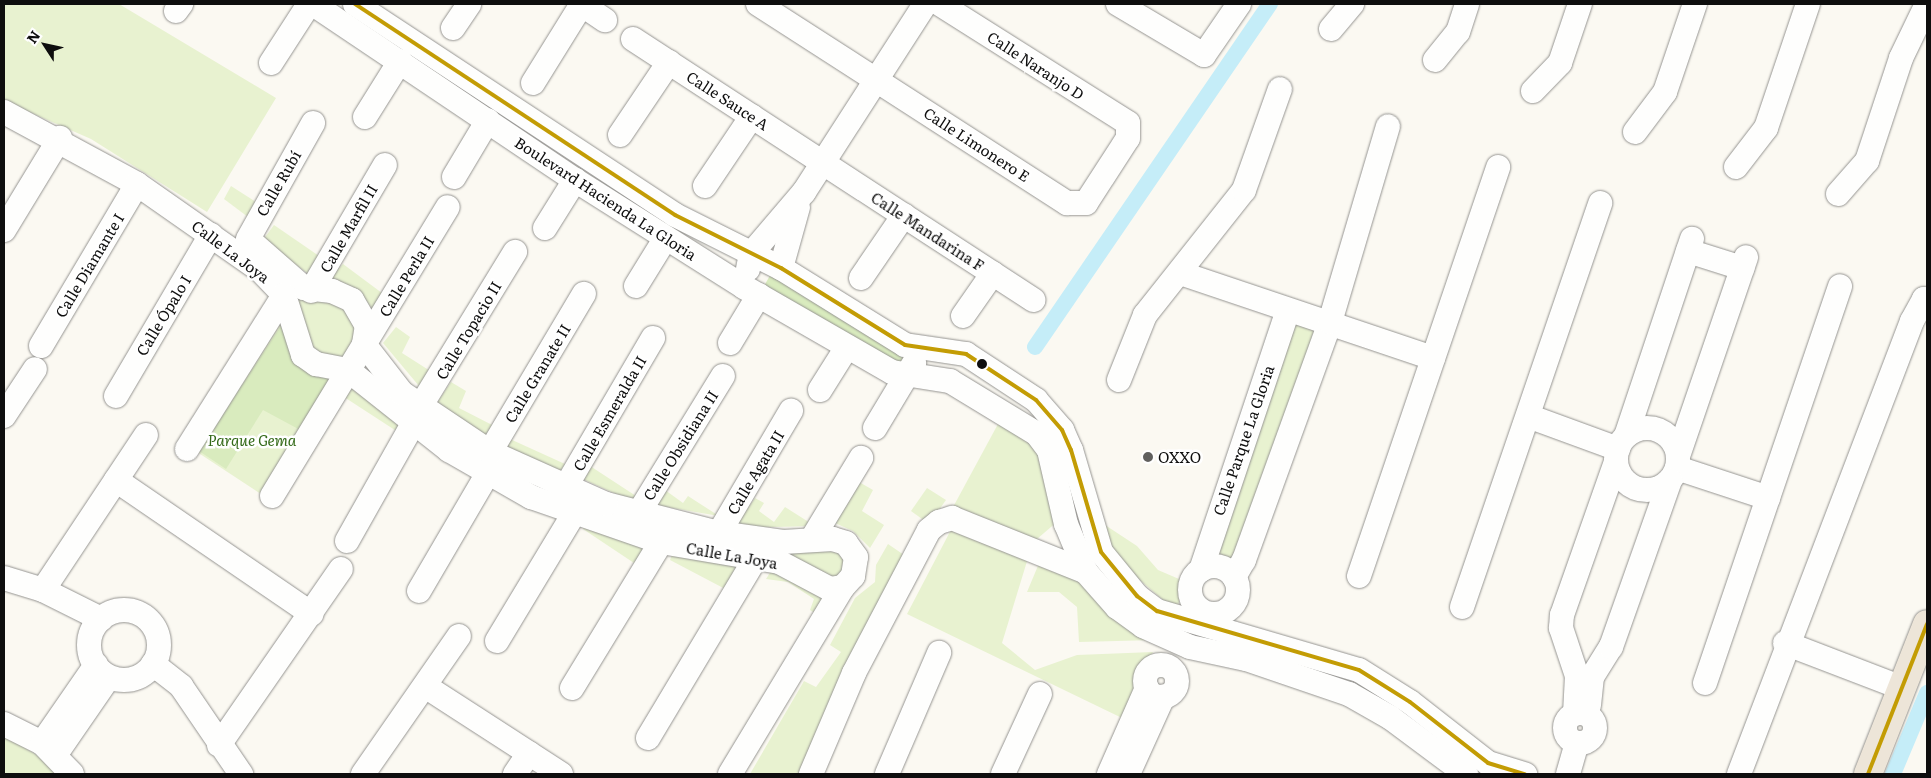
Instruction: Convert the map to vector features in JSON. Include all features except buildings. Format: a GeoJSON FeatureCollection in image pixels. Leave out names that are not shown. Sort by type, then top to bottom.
{"type":"FeatureCollection","features":[{"type":"Feature","properties":{"kind":"main road"},"geometry":{"type":"LineString","coordinates":[[1868,774],[1927,624]]}},
{"type":"Feature","properties":{"kind":"street"},"geometry":{"type":"LineString","coordinates":[[271,63],[309,4]]}},
{"type":"Feature","properties":{"kind":"street","name":"Boulevard Hacienda La Gloria"},"geometry":{"type":"LineString","coordinates":[[313,4],[488,120],[523,131],[675,215],[781,268],[905,345],[922,350],[944,348],[966,354],[1048,412],[1071,450],[1101,552],[1137,596],[1180,635],[1210,621],[1359,670],[1410,702],[1488,763],[1525,774]]}},
{"type":"Feature","properties":{"kind":"street","name":"Boulevard Hacienda La Gloria"},"geometry":{"type":"LineString","coordinates":[[355,4],[523,131],[575,180],[751,291],[847,347],[907,377]]}},
{"type":"Feature","properties":{"kind":"street"},"geometry":{"type":"LineString","coordinates":[[453,28],[469,4]]}},
{"type":"Feature","properties":{"kind":"street"},"geometry":{"type":"LineString","coordinates":[[533,83],[582,4],[605,20]]}},
{"type":"Feature","properties":{"kind":"street","name":"Calle Limonero E"},"geometry":{"type":"LineString","coordinates":[[758,4],[1078,206]]}},
{"type":"Feature","properties":{"kind":"street"},"geometry":{"type":"LineString","coordinates":[[730,343],[751,291],[751,254],[804,192],[925,4]]}},
{"type":"Feature","properties":{"kind":"street","name":"Calle Naranjo D"},"geometry":{"type":"LineString","coordinates":[[940,4],[1130,128],[1090,198],[1078,206]]}},
{"type":"Feature","properties":{"kind":"street"},"geometry":{"type":"LineString","coordinates":[[1118,4],[1204,55],[1239,4]]}},
{"type":"Feature","properties":{"kind":"street"},"geometry":{"type":"LineString","coordinates":[[1331,29],[1352,4]]}},
{"type":"Feature","properties":{"kind":"street"},"geometry":{"type":"LineString","coordinates":[[1435,60],[1458,32],[1467,4]]}},
{"type":"Feature","properties":{"kind":"street"},"geometry":{"type":"LineString","coordinates":[[1533,91],[1560,63],[1580,4]]}},
{"type":"Feature","properties":{"kind":"street"},"geometry":{"type":"LineString","coordinates":[[1635,132],[1665,92],[1695,4]]}},
{"type":"Feature","properties":{"kind":"street"},"geometry":{"type":"LineString","coordinates":[[1736,168],[1766,128],[1808,4]]}},
{"type":"Feature","properties":{"kind":"street"},"geometry":{"type":"LineString","coordinates":[[1838,194],[1867,160],[1901,58],[1927,4]]}},
{"type":"Feature","properties":{"kind":"street","name":"Calle Sauce A"},"geometry":{"type":"LineString","coordinates":[[633,39],[824,162]]}},
{"type":"Feature","properties":{"kind":"street"},"geometry":{"type":"LineString","coordinates":[[365,117],[400,61]]}},
{"type":"Feature","properties":{"kind":"street"},"geometry":{"type":"LineString","coordinates":[[620,134],[669,62]]}},
{"type":"Feature","properties":{"kind":"street"},"geometry":{"type":"LineString","coordinates":[[1119,380],[1139,325],[1244,190],[1280,89]]}},
{"type":"Feature","properties":{"kind":"street","name":"Calle La Joya"},"geometry":{"type":"LineString","coordinates":[[4,112],[60,138],[137,184],[260,270],[284,295],[303,355],[316,364],[348,370],[383,388],[417,416],[489,462],[574,515],[602,514],[638,514],[719,533],[783,542],[833,538],[854,552],[857,566],[843,587],[820,586],[779,562],[661,542],[602,514],[565,488],[489,462]]}},
{"type":"Feature","properties":{"kind":"street"},"geometry":{"type":"LineString","coordinates":[[705,186],[752,116]]}},
{"type":"Feature","properties":{"kind":"street"},"geometry":{"type":"LineString","coordinates":[[454,177],[488,120]]}},
{"type":"Feature","properties":{"kind":"street","name":"Calle Rubí"},"geometry":{"type":"LineString","coordinates":[[250,244],[250,232],[313,124]]}},
{"type":"Feature","properties":{"kind":"street"},"geometry":{"type":"LineString","coordinates":[[1190,594],[1210,621],[1232,606],[1237,597],[1234,577],[1245,558],[1330,322],[1388,126]]}},
{"type":"Feature","properties":{"kind":"street"},"geometry":{"type":"LineString","coordinates":[[4,230],[60,138]]}},
{"type":"Feature","properties":{"kind":"street","name":"Calle Mandarina F"},"geometry":{"type":"LineString","coordinates":[[824,162],[1033,300]]}},
{"type":"Feature","properties":{"kind":"street","name":"Calle Marfil II"},"geometry":{"type":"LineString","coordinates":[[311,291],[385,165]]}},
{"type":"Feature","properties":{"kind":"street"},"geometry":{"type":"LineString","coordinates":[[1359,576],[1498,167]]}},
{"type":"Feature","properties":{"kind":"street"},"geometry":{"type":"LineString","coordinates":[[544,228],[575,180]]}},
{"type":"Feature","properties":{"kind":"street","name":"Calle Diamante I"},"geometry":{"type":"LineString","coordinates":[[41,346],[137,184]]}},
{"type":"Feature","properties":{"kind":"street"},"geometry":{"type":"LineString","coordinates":[[781,268],[787,235],[804,192]]}},
{"type":"Feature","properties":{"kind":"street"},"geometry":{"type":"LineString","coordinates":[[1462,607],[1600,202]]}},
{"type":"Feature","properties":{"kind":"street","name":"Calle Perla II"},"geometry":{"type":"LineString","coordinates":[[272,496],[448,207]]}},
{"type":"Feature","properties":{"kind":"street"},"geometry":{"type":"LineString","coordinates":[[861,278],[904,215]]}},
{"type":"Feature","properties":{"kind":"street","name":"Calle Ópalo I"},"geometry":{"type":"LineString","coordinates":[[116,396],[211,235]]}},
{"type":"Feature","properties":{"kind":"street"},"geometry":{"type":"LineString","coordinates":[[636,286],[665,238]]}},
{"type":"Feature","properties":{"kind":"street","name":"Calle La Joya"},"geometry":{"type":"LineString","coordinates":[[250,244],[311,291]]}},
{"type":"Feature","properties":{"kind":"street"},"geometry":{"type":"LineString","coordinates":[[1568,774],[1577,743],[1594,735],[1594,724],[1582,715],[1585,676],[1561,628],[1562,615],[1690,245],[1744,263],[1675,468],[1611,648],[1585,676]]}},
{"type":"Feature","properties":{"kind":"street","name":"Calle Topacio II"},"geometry":{"type":"LineString","coordinates":[[347,541],[417,416],[515,252]]}},
{"type":"Feature","properties":{"kind":"street"},"geometry":{"type":"LineString","coordinates":[[1180,273],[1433,358]]}},
{"type":"Feature","properties":{"kind":"street"},"geometry":{"type":"LineString","coordinates":[[963,316],[993,274]]}},
{"type":"Feature","properties":{"kind":"street"},"geometry":{"type":"LineString","coordinates":[[1705,683],[1840,286]]}},
{"type":"Feature","properties":{"kind":"street"},"geometry":{"type":"LineString","coordinates":[[311,291],[332,291],[352,300],[367,326],[364,344]]}},
{"type":"Feature","properties":{"kind":"street","name":"Calle Granate II"},"geometry":{"type":"LineString","coordinates":[[419,591],[584,294]]}},
{"type":"Feature","properties":{"kind":"street"},"geometry":{"type":"LineString","coordinates":[[187,449],[284,295]]}},
{"type":"Feature","properties":{"kind":"street"},"geometry":{"type":"LineString","coordinates":[[1738,774],[1785,643],[1912,321],[1924,299],[1927,300]]}},
{"type":"Feature","properties":{"kind":"street","name":"Calle Parque La Gloria"},"geometry":{"type":"LineString","coordinates":[[1201,570],[1288,310]]}},
{"type":"Feature","properties":{"kind":"street","name":"Calle Esmeralda II"},"geometry":{"type":"LineString","coordinates":[[565,488],[653,338]]}},
{"type":"Feature","properties":{"kind":"street","name":"Calle La Joya"},"geometry":{"type":"LineString","coordinates":[[364,344],[383,388]]}},
{"type":"Feature","properties":{"kind":"street"},"geometry":{"type":"LineString","coordinates":[[820,390],[847,347]]}},
{"type":"Feature","properties":{"kind":"street"},"geometry":{"type":"LineString","coordinates":[[875,428],[922,350]]}},
{"type":"Feature","properties":{"kind":"street"},"geometry":{"type":"LineString","coordinates":[[4,415],[35,369]]}},
{"type":"Feature","properties":{"kind":"street","name":"Calle Obsidiana II"},"geometry":{"type":"LineString","coordinates":[[638,514],[723,376]]}},
{"type":"Feature","properties":{"kind":"street"},"geometry":{"type":"LineString","coordinates":[[907,377],[950,381],[1036,434],[1049,450],[1066,524],[1086,572],[1117,607],[1180,635],[1349,694],[1391,718],[1466,774]]}},
{"type":"Feature","properties":{"kind":"street","name":"Calle Agata II"},"geometry":{"type":"LineString","coordinates":[[719,533],[791,412]]}},
{"type":"Feature","properties":{"kind":"street"},"geometry":{"type":"LineString","coordinates":[[1528,416],[1620,449]]}},
{"type":"Feature","properties":{"kind":"street"},"geometry":{"type":"LineString","coordinates":[[1620,449],[1638,429],[1665,433],[1675,468]]}},
{"type":"Feature","properties":{"kind":"street"},"geometry":{"type":"LineString","coordinates":[[43,590],[146,434]]}},
{"type":"Feature","properties":{"kind":"street"},"geometry":{"type":"LineString","coordinates":[[1620,449],[1627,483],[1637,488],[1654,489],[1675,468]]}},
{"type":"Feature","properties":{"kind":"street"},"geometry":{"type":"LineString","coordinates":[[812,539],[861,458]]}},
{"type":"Feature","properties":{"kind":"street"},"geometry":{"type":"LineString","coordinates":[[1675,468],[1768,498]]}},
{"type":"Feature","properties":{"kind":"street"},"geometry":{"type":"LineString","coordinates":[[116,480],[312,614]]}},
{"type":"Feature","properties":{"kind":"street"},"geometry":{"type":"LineString","coordinates":[[497,641],[574,515]]}},
{"type":"Feature","properties":{"kind":"street"},"geometry":{"type":"LineString","coordinates":[[811,774],[854,673],[929,530],[939,522],[952,518],[1086,572]]}},
{"type":"Feature","properties":{"kind":"street"},"geometry":{"type":"LineString","coordinates":[[572,688],[661,542]]}},
{"type":"Feature","properties":{"kind":"street"},"geometry":{"type":"LineString","coordinates":[[648,738],[755,559]]}},
{"type":"Feature","properties":{"kind":"street"},"geometry":{"type":"LineString","coordinates":[[1109,774],[1155,692],[1176,686],[1166,667],[1180,635],[1192,580],[1201,570],[1219,567],[1234,577]]}},
{"type":"Feature","properties":{"kind":"street"},"geometry":{"type":"LineString","coordinates":[[220,745],[312,614],[341,569]]}},
{"type":"Feature","properties":{"kind":"street"},"geometry":{"type":"LineString","coordinates":[[4,578],[43,590],[101,619],[133,611],[151,622],[159,643],[154,664],[138,677],[103,671]]}},
{"type":"Feature","properties":{"kind":"street"},"geometry":{"type":"LineString","coordinates":[[730,774],[843,587]]}},
{"type":"Feature","properties":{"kind":"street"},"geometry":{"type":"LineString","coordinates":[[101,619],[90,641],[103,671]]}},
{"type":"Feature","properties":{"kind":"street"},"geometry":{"type":"LineString","coordinates":[[363,774],[459,636]]}},
{"type":"Feature","properties":{"kind":"street"},"geometry":{"type":"LineString","coordinates":[[1785,643],[1902,688]]}},
{"type":"Feature","properties":{"kind":"street"},"geometry":{"type":"LineString","coordinates":[[887,774],[940,653]]}},
{"type":"Feature","properties":{"kind":"street"},"geometry":{"type":"LineString","coordinates":[[154,664],[181,686],[241,774]]}},
{"type":"Feature","properties":{"kind":"street"},"geometry":{"type":"LineString","coordinates":[[49,748],[103,671]]}},
{"type":"Feature","properties":{"kind":"street"},"geometry":{"type":"LineString","coordinates":[[425,686],[561,774]]}},
{"type":"Feature","properties":{"kind":"street"},"geometry":{"type":"LineString","coordinates":[[1128,774],[1155,692]]}},
{"type":"Feature","properties":{"kind":"street"},"geometry":{"type":"LineString","coordinates":[[1003,774],[1040,694]]}},
{"type":"Feature","properties":{"kind":"street"},"geometry":{"type":"LineString","coordinates":[[4,724],[49,748],[72,774]]}},
{"type":"Feature","properties":{"kind":"street"},"geometry":{"type":"LineString","coordinates":[[514,774],[529,754]]}},
{"type":"Feature","properties":{"kind":"green space"},"geometry":{"type":"Polygon","coordinates":[[[4,4],[119,4],[276,98],[207,212],[91,139],[4,101],[4,4]]]}},
{"type":"Feature","properties":{"kind":"green space"},"geometry":{"type":"Polygon","coordinates":[[[231,186],[259,204],[252,220],[224,199],[231,186]]]}},
{"type":"Feature","properties":{"kind":"green space"},"geometry":{"type":"Polygon","coordinates":[[[274,225],[322,258],[311,276],[263,240],[274,225]]]}},
{"type":"Feature","properties":{"kind":"green space"},"geometry":{"type":"Polygon","coordinates":[[[343,264],[386,296],[375,313],[359,291],[325,281],[343,264]]]}},
{"type":"Feature","properties":{"kind":"green space"},"geometry":{"type":"Polygon","coordinates":[[[773,270],[913,353],[903,371],[763,288],[773,270]]]}},
{"type":"Feature","properties":{"kind":"green space"},"geometry":{"type":"Polygon","coordinates":[[[294,293],[351,305],[362,326],[351,353],[328,362],[304,338],[294,293]]]}},
{"type":"Feature","properties":{"kind":"green space","name":"Parque Gema"},"geometry":{"type":"Polygon","coordinates":[[[287,310],[294,358],[340,373],[264,496],[197,452],[287,310]]]}},
{"type":"Feature","properties":{"kind":"green space","name":"Parque Gema"},"geometry":{"type":"Polygon","coordinates":[[[286,318],[292,360],[338,374],[302,431],[263,410],[226,469],[199,451],[286,318]]]}},
{"type":"Feature","properties":{"kind":"green space"},"geometry":{"type":"Polygon","coordinates":[[[1290,320],[1321,329],[1234,569],[1207,562],[1290,320]]]}},
{"type":"Feature","properties":{"kind":"green space"},"geometry":{"type":"Polygon","coordinates":[[[396,327],[410,337],[402,353],[435,374],[424,392],[383,343],[396,327]]]}},
{"type":"Feature","properties":{"kind":"green space"},"geometry":{"type":"Polygon","coordinates":[[[350,377],[407,424],[401,434],[341,395],[350,377]]]}},
{"type":"Feature","properties":{"kind":"green space"},"geometry":{"type":"Polygon","coordinates":[[[451,382],[466,391],[459,408],[498,428],[488,443],[436,404],[451,382]]]}},
{"type":"Feature","properties":{"kind":"green space"},"geometry":{"type":"Polygon","coordinates":[[[998,424],[1041,449],[1058,521],[1030,545],[952,509],[998,424]]]}},
{"type":"Feature","properties":{"kind":"green space"},"geometry":{"type":"Polygon","coordinates":[[[510,439],[565,464],[558,474],[503,448],[510,439]]]}},
{"type":"Feature","properties":{"kind":"green space"},"geometry":{"type":"Polygon","coordinates":[[[587,464],[636,496],[634,502],[578,477],[587,464]]]}},
{"type":"Feature","properties":{"kind":"green space"},"geometry":{"type":"Polygon","coordinates":[[[859,482],[873,490],[862,511],[884,525],[870,548],[853,531],[835,523],[859,482]]]}},
{"type":"Feature","properties":{"kind":"green space"},"geometry":{"type":"Polygon","coordinates":[[[927,488],[946,500],[929,524],[911,511],[927,488]]]}},
{"type":"Feature","properties":{"kind":"green space"},"geometry":{"type":"Polygon","coordinates":[[[665,490],[683,503],[688,496],[719,516],[655,505],[665,490]]]}},
{"type":"Feature","properties":{"kind":"green space"},"geometry":{"type":"Polygon","coordinates":[[[755,498],[764,503],[759,511],[774,522],[785,507],[815,526],[734,528],[755,498]]]}},
{"type":"Feature","properties":{"kind":"green space"},"geometry":{"type":"Polygon","coordinates":[[[609,512],[825,543],[851,555],[842,581],[609,512]]]}},
{"type":"Feature","properties":{"kind":"green space"},"geometry":{"type":"Polygon","coordinates":[[[1099,521],[1137,546],[1158,570],[1186,582],[1176,611],[1120,563],[1099,521]]]}},
{"type":"Feature","properties":{"kind":"green space"},"geometry":{"type":"Polygon","coordinates":[[[585,523],[652,545],[640,567],[583,529],[585,523]]]}},
{"type":"Feature","properties":{"kind":"green space"},"geometry":{"type":"Polygon","coordinates":[[[954,524],[1028,558],[1002,643],[1035,670],[1077,655],[1153,652],[1122,718],[907,614],[954,524]]]}},
{"type":"Feature","properties":{"kind":"green space"},"geometry":{"type":"Polygon","coordinates":[[[888,544],[907,557],[806,774],[750,774],[804,681],[816,687],[841,652],[830,645],[855,598],[875,582],[876,565],[888,544]]]}},
{"type":"Feature","properties":{"kind":"green space"},"geometry":{"type":"Polygon","coordinates":[[[674,549],[749,561],[729,591],[670,560],[674,549]]]}},
{"type":"Feature","properties":{"kind":"green space"},"geometry":{"type":"Polygon","coordinates":[[[1040,561],[1083,578],[1155,640],[1079,642],[1077,607],[1059,592],[1027,592],[1040,561]]]}},
{"type":"Feature","properties":{"kind":"green space"},"geometry":{"type":"Polygon","coordinates":[[[773,568],[831,600],[821,617],[810,610],[814,599],[788,582],[766,579],[773,568]]]}},
{"type":"Feature","properties":{"kind":"green space"},"geometry":{"type":"Polygon","coordinates":[[[4,735],[45,760],[55,774],[4,774],[4,735]]]}},
{"type":"Feature","properties":{"kind":"waterway"},"geometry":{"type":"LineString","coordinates":[[1035,347],[1270,4]]}},
{"type":"Feature","properties":{"kind":"waterway"},"geometry":{"type":"LineString","coordinates":[[1893,774],[1927,693]]}},
{"type":"Feature","properties":{"kind":"transit line"},"geometry":{"type":"LineString","coordinates":[[355,4],[675,215],[781,268],[905,345],[966,354],[1036,400],[1062,430],[1071,450],[1101,552],[1137,596],[1157,611],[1359,670],[1410,702],[1488,763],[1525,774]]}},
{"type":"Feature","properties":{"kind":"transit line"},"geometry":{"type":"LineString","coordinates":[[1868,774],[1927,624]]}},
{"type":"Feature","properties":{"kind":"place","name":"OXXO"},"geometry":{"type":"Point","coordinates":[1148,457]}}]}
